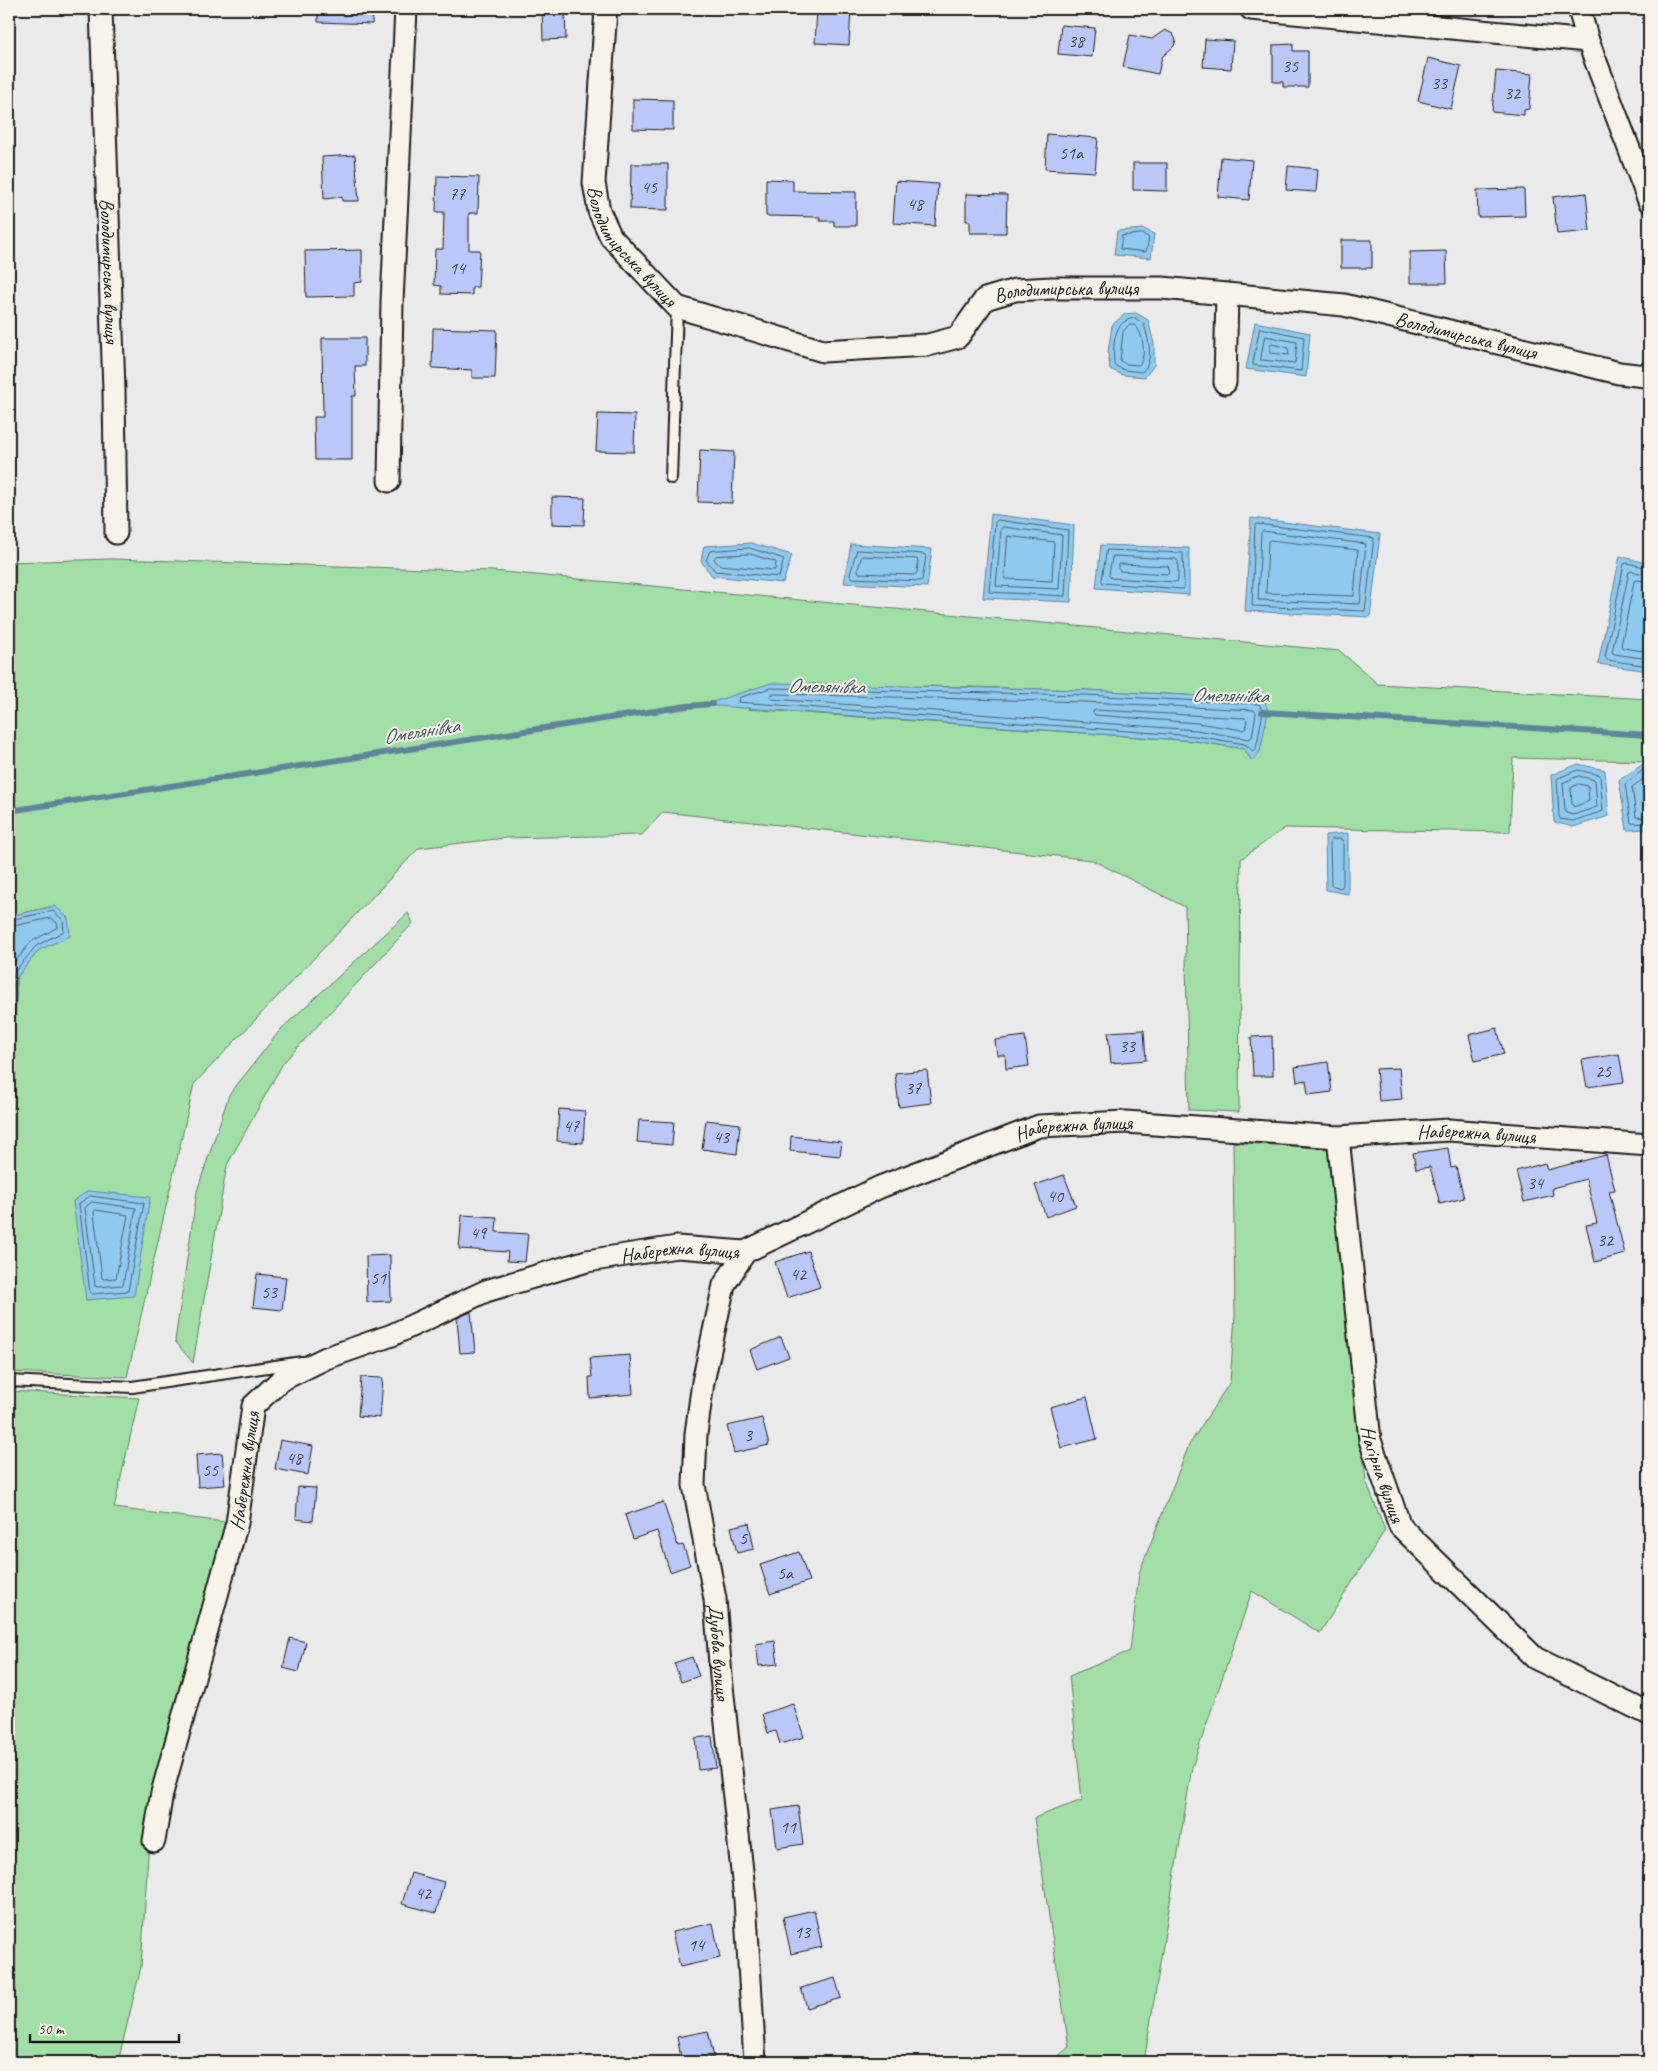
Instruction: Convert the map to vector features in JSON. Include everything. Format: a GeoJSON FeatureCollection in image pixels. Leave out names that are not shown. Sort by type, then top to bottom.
{"type":"FeatureCollection","features":[{"type":"Feature","properties":{"kind":"street","name":"Володимирська вулиця"},"geometry":{"type":"LineString","coordinates":[[101,9],[114,381],[116,533]]}},
{"type":"Feature","properties":{"kind":"street"},"geometry":{"type":"LineString","coordinates":[[389,481],[392,302],[406,9]]}},
{"type":"Feature","properties":{"kind":"street","name":"Володимирська вулиця"},"geometry":{"type":"LineString","coordinates":[[606,9],[594,183],[599,211],[611,237],[677,307],[823,351],[928,346],[958,337],[985,300],[1015,290],[1162,288],[1344,306],[1619,373],[1645,376],[1649,372]]}},
{"type":"Feature","properties":{"kind":"street"},"geometry":{"type":"LineString","coordinates":[[1251,9],[1588,41]]}},
{"type":"Feature","properties":{"kind":"street"},"geometry":{"type":"LineString","coordinates":[[1579,9],[1588,41],[1649,202]]}},
{"type":"Feature","properties":{"kind":"street"},"geometry":{"type":"LineString","coordinates":[[1225,383],[1227,294]]}},
{"type":"Feature","properties":{"kind":"street","name":"Набережна вулиця"},"geometry":{"type":"LineString","coordinates":[[154,1841],[162,1793],[237,1523],[253,1406],[281,1380],[326,1358],[392,1335],[486,1291],[587,1261],[677,1247],[745,1252],[880,1187],[1039,1126],[1126,1122],[1338,1136],[1449,1130],[1649,1145]]}},
{"type":"Feature","properties":{"kind":"street","name":"Нагірна вулиця"},"geometry":{"type":"LineString","coordinates":[[1338,1136],[1370,1440],[1400,1526],[1535,1658],[1649,1714]]}},
{"type":"Feature","properties":{"kind":"street","name":"Дубова вулиця"},"geometry":{"type":"LineString","coordinates":[[745,1252],[724,1285],[703,1382],[696,1434],[694,1485],[715,1599],[721,1677],[745,1899],[755,2062]]}},
{"type":"Feature","properties":{"kind":"lane"},"geometry":{"type":"LineString","coordinates":[[671,478],[677,307]]}},
{"type":"Feature","properties":{"kind":"lane"},"geometry":{"type":"LineString","coordinates":[[9,1381],[132,1387],[326,1358]]}},
{"type":"Feature","properties":{"kind":"green space"},"geometry":{"type":"Polygon","coordinates":[[[112,559],[493,571],[1340,651],[1378,684],[1649,699],[1649,761],[1513,758],[1510,832],[1285,828],[1241,859],[1239,1112],[1189,1110],[1185,907],[1092,860],[663,812],[642,835],[505,838],[419,848],[194,1084],[127,1377],[9,1372],[9,1138],[17,977],[39,950],[55,906],[9,916],[9,562],[112,559]],[[926,686],[748,709],[1195,741],[1244,749],[1252,761],[1264,699],[1085,690],[926,686]]]}},
{"type":"Feature","properties":{"kind":"green space"},"geometry":{"type":"Polygon","coordinates":[[[408,913],[413,923],[283,1063],[227,1165],[193,1363],[175,1341],[197,1191],[229,1095],[281,1029],[408,913]]]}},
{"type":"Feature","properties":{"kind":"green space"},"geometry":{"type":"Polygon","coordinates":[[[1233,1142],[1330,1149],[1366,1481],[1385,1530],[1320,1633],[1252,1591],[1192,1767],[1144,2062],[1051,2062],[1069,2047],[1034,1818],[1082,1800],[1069,1676],[1130,1651],[1139,1573],[1189,1445],[1230,1382],[1235,1316],[1233,1142]]]}},
{"type":"Feature","properties":{"kind":"green space"},"geometry":{"type":"Polygon","coordinates":[[[9,1391],[139,1398],[114,1508],[232,1523],[149,1840],[141,1967],[118,2062],[9,2062],[9,1391]]]}},
{"type":"Feature","properties":{"kind":"water"},"geometry":{"type":"Polygon","coordinates":[[[1144,229],[1154,234],[1151,258],[1114,255],[1117,231],[1144,229]]]}},
{"type":"Feature","properties":{"kind":"water"},"geometry":{"type":"Polygon","coordinates":[[[1136,313],[1148,320],[1154,344],[1154,365],[1145,377],[1123,375],[1110,369],[1108,352],[1112,325],[1125,314],[1136,313]]]}},
{"type":"Feature","properties":{"kind":"water"},"geometry":{"type":"Polygon","coordinates":[[[1255,322],[1310,333],[1306,377],[1246,369],[1255,322]]]}},
{"type":"Feature","properties":{"kind":"water"},"geometry":{"type":"Polygon","coordinates":[[[991,514],[1074,525],[1071,602],[983,598],[991,514]]]}},
{"type":"Feature","properties":{"kind":"water"},"geometry":{"type":"Polygon","coordinates":[[[1251,518],[1380,534],[1370,617],[1245,611],[1251,518]]]}},
{"type":"Feature","properties":{"kind":"water"},"geometry":{"type":"Polygon","coordinates":[[[751,543],[792,555],[783,583],[712,576],[701,561],[704,546],[751,543]]]}},
{"type":"Feature","properties":{"kind":"water"},"geometry":{"type":"Polygon","coordinates":[[[851,544],[932,549],[927,587],[844,583],[851,544]]]}},
{"type":"Feature","properties":{"kind":"water"},"geometry":{"type":"Polygon","coordinates":[[[1101,545],[1189,548],[1189,595],[1096,588],[1101,545]]]}},
{"type":"Feature","properties":{"kind":"water"},"geometry":{"type":"Polygon","coordinates":[[[1620,556],[1649,564],[1649,671],[1598,664],[1620,556]]]}},
{"type":"Feature","properties":{"kind":"water"},"geometry":{"type":"Polygon","coordinates":[[[771,683],[1085,690],[1264,699],[1268,711],[1260,752],[1252,761],[1244,749],[1195,741],[703,705],[771,683]]]}},
{"type":"Feature","properties":{"kind":"water"},"geometry":{"type":"Polygon","coordinates":[[[1578,764],[1605,770],[1609,816],[1573,827],[1554,822],[1551,775],[1578,764]]]}},
{"type":"Feature","properties":{"kind":"water"},"geometry":{"type":"Polygon","coordinates":[[[1649,764],[1649,829],[1627,830],[1619,780],[1642,765],[1649,764]]]}},
{"type":"Feature","properties":{"kind":"water"},"geometry":{"type":"Polygon","coordinates":[[[1348,833],[1348,894],[1326,890],[1325,835],[1348,833]]]}},
{"type":"Feature","properties":{"kind":"water"},"geometry":{"type":"Polygon","coordinates":[[[55,906],[68,918],[70,936],[39,950],[17,977],[9,1138],[9,916],[55,906]]]}},
{"type":"Feature","properties":{"kind":"water"},"geometry":{"type":"Polygon","coordinates":[[[88,1191],[150,1197],[134,1296],[86,1300],[73,1201],[88,1191]]]}},
{"type":"Feature","properties":{"kind":"building"},"geometry":{"type":"Polygon","coordinates":[[[318,9],[373,9],[372,24],[318,22],[318,9]]]}},
{"type":"Feature","properties":{"kind":"building"},"geometry":{"type":"Polygon","coordinates":[[[542,9],[565,9],[566,39],[543,40],[542,9]]]}},
{"type":"Feature","properties":{"kind":"building"},"geometry":{"type":"Polygon","coordinates":[[[817,9],[851,9],[849,45],[815,43],[817,9]]]}},
{"type":"Feature","properties":{"kind":"building"},"geometry":{"type":"Polygon","coordinates":[[[1061,25],[1095,28],[1092,57],[1058,54],[1061,25]]]}},
{"type":"Feature","properties":{"kind":"building"},"geometry":{"type":"Polygon","coordinates":[[[1165,30],[1173,34],[1176,40],[1174,46],[1162,57],[1158,74],[1123,67],[1130,35],[1152,39],[1165,30]]]}},
{"type":"Feature","properties":{"kind":"building"},"geometry":{"type":"Polygon","coordinates":[[[1205,39],[1233,41],[1231,69],[1203,67],[1205,39]]]}},
{"type":"Feature","properties":{"kind":"building"},"geometry":{"type":"Polygon","coordinates":[[[1293,44],[1293,51],[1308,51],[1308,87],[1283,87],[1283,82],[1273,82],[1273,45],[1293,44]]]}},
{"type":"Feature","properties":{"kind":"building"},"geometry":{"type":"Polygon","coordinates":[[[1428,58],[1461,66],[1451,109],[1418,101],[1428,58]]]}},
{"type":"Feature","properties":{"kind":"building"},"geometry":{"type":"Polygon","coordinates":[[[1496,71],[1532,74],[1529,109],[1524,110],[1524,115],[1492,112],[1496,71]]]}},
{"type":"Feature","properties":{"kind":"building"},"geometry":{"type":"Polygon","coordinates":[[[633,99],[673,100],[673,130],[633,129],[633,99]]]}},
{"type":"Feature","properties":{"kind":"building"},"geometry":{"type":"Polygon","coordinates":[[[1047,134],[1098,138],[1095,172],[1045,169],[1047,134]]]}},
{"type":"Feature","properties":{"kind":"building"},"geometry":{"type":"Polygon","coordinates":[[[355,155],[359,201],[342,201],[342,197],[324,199],[322,157],[355,155]]]}},
{"type":"Feature","properties":{"kind":"building"},"geometry":{"type":"Polygon","coordinates":[[[1221,157],[1252,160],[1249,200],[1218,197],[1221,157]]]}},
{"type":"Feature","properties":{"kind":"building"},"geometry":{"type":"Polygon","coordinates":[[[1133,163],[1167,163],[1167,191],[1133,190],[1133,163]]]}},
{"type":"Feature","properties":{"kind":"building"},"geometry":{"type":"Polygon","coordinates":[[[631,164],[668,164],[668,210],[630,209],[631,164]]]}},
{"type":"Feature","properties":{"kind":"building"},"geometry":{"type":"Polygon","coordinates":[[[1288,166],[1318,169],[1316,192],[1286,190],[1288,166]]]}},
{"type":"Feature","properties":{"kind":"building"},"geometry":{"type":"Polygon","coordinates":[[[437,176],[479,177],[478,213],[469,213],[469,250],[480,250],[478,287],[472,287],[472,295],[441,294],[441,286],[434,285],[435,249],[443,249],[444,212],[436,212],[437,176]]]}},
{"type":"Feature","properties":{"kind":"building"},"geometry":{"type":"Polygon","coordinates":[[[766,179],[793,180],[793,191],[856,192],[856,226],[834,226],[834,221],[820,221],[820,217],[766,216],[766,179]]]}},
{"type":"Feature","properties":{"kind":"building"},"geometry":{"type":"Polygon","coordinates":[[[896,181],[938,184],[935,226],[893,223],[896,181]]]}},
{"type":"Feature","properties":{"kind":"building"},"geometry":{"type":"Polygon","coordinates":[[[1524,189],[1525,216],[1478,217],[1477,190],[1524,189]]]}},
{"type":"Feature","properties":{"kind":"building"},"geometry":{"type":"Polygon","coordinates":[[[1586,193],[1590,231],[1557,234],[1553,197],[1586,193]]]}},
{"type":"Feature","properties":{"kind":"building"},"geometry":{"type":"Polygon","coordinates":[[[966,194],[1007,195],[1006,233],[970,233],[970,221],[966,221],[966,194]]]}},
{"type":"Feature","properties":{"kind":"building"},"geometry":{"type":"Polygon","coordinates":[[[1341,240],[1372,240],[1372,268],[1341,268],[1341,240]]]}},
{"type":"Feature","properties":{"kind":"building"},"geometry":{"type":"Polygon","coordinates":[[[362,250],[362,282],[354,283],[354,296],[306,297],[305,251],[362,250]]]}},
{"type":"Feature","properties":{"kind":"building"},"geometry":{"type":"Polygon","coordinates":[[[1446,251],[1447,283],[1410,283],[1410,252],[1446,251]]]}},
{"type":"Feature","properties":{"kind":"building"},"geometry":{"type":"Polygon","coordinates":[[[433,328],[497,330],[495,378],[472,378],[472,370],[432,368],[433,328]]]}},
{"type":"Feature","properties":{"kind":"building"},"geometry":{"type":"Polygon","coordinates":[[[322,338],[365,338],[365,366],[355,366],[356,396],[352,396],[352,460],[315,460],[314,417],[323,417],[322,338]]]}},
{"type":"Feature","properties":{"kind":"building"},"geometry":{"type":"Polygon","coordinates":[[[598,414],[635,415],[634,452],[596,451],[598,414]]]}},
{"type":"Feature","properties":{"kind":"building"},"geometry":{"type":"Polygon","coordinates":[[[700,450],[734,452],[732,503],[698,502],[700,450]]]}},
{"type":"Feature","properties":{"kind":"building"},"geometry":{"type":"Polygon","coordinates":[[[552,497],[585,498],[584,525],[552,524],[552,497]]]}},
{"type":"Feature","properties":{"kind":"building"},"geometry":{"type":"Polygon","coordinates":[[[1497,1028],[1504,1054],[1475,1061],[1469,1035],[1497,1028]]]}},
{"type":"Feature","properties":{"kind":"building"},"geometry":{"type":"Polygon","coordinates":[[[1144,1030],[1146,1060],[1111,1063],[1108,1032],[1144,1030]]]}},
{"type":"Feature","properties":{"kind":"building"},"geometry":{"type":"Polygon","coordinates":[[[1025,1036],[1029,1066],[1006,1069],[1005,1055],[997,1055],[995,1040],[1025,1036]]]}},
{"type":"Feature","properties":{"kind":"building"},"geometry":{"type":"Polygon","coordinates":[[[1272,1036],[1273,1076],[1253,1076],[1251,1037],[1272,1036]]]}},
{"type":"Feature","properties":{"kind":"building"},"geometry":{"type":"Polygon","coordinates":[[[1619,1054],[1624,1082],[1587,1087],[1582,1060],[1619,1054]]]}},
{"type":"Feature","properties":{"kind":"building"},"geometry":{"type":"Polygon","coordinates":[[[1328,1062],[1332,1092],[1308,1095],[1306,1080],[1297,1082],[1295,1067],[1328,1062]]]}},
{"type":"Feature","properties":{"kind":"building"},"geometry":{"type":"Polygon","coordinates":[[[1399,1068],[1402,1099],[1379,1101],[1376,1069],[1399,1068]]]}},
{"type":"Feature","properties":{"kind":"building"},"geometry":{"type":"Polygon","coordinates":[[[927,1070],[931,1103],[899,1107],[895,1073],[927,1070]]]}},
{"type":"Feature","properties":{"kind":"building"},"geometry":{"type":"Polygon","coordinates":[[[559,1109],[585,1111],[583,1143],[557,1141],[559,1109]]]}},
{"type":"Feature","properties":{"kind":"building"},"geometry":{"type":"Polygon","coordinates":[[[639,1120],[674,1122],[672,1145],[637,1142],[639,1120]]]}},
{"type":"Feature","properties":{"kind":"building"},"geometry":{"type":"Polygon","coordinates":[[[706,1120],[740,1124],[737,1154],[702,1149],[706,1120]]]}},
{"type":"Feature","properties":{"kind":"building"},"geometry":{"type":"Polygon","coordinates":[[[791,1136],[842,1142],[840,1156],[790,1151],[791,1136]]]}},
{"type":"Feature","properties":{"kind":"building"},"geometry":{"type":"Polygon","coordinates":[[[1448,1148],[1451,1168],[1456,1167],[1464,1198],[1440,1204],[1430,1167],[1416,1169],[1413,1153],[1448,1148]]]}},
{"type":"Feature","properties":{"kind":"building"},"geometry":{"type":"Polygon","coordinates":[[[1606,1155],[1615,1190],[1609,1191],[1625,1254],[1595,1262],[1586,1225],[1597,1223],[1586,1179],[1552,1188],[1553,1195],[1524,1202],[1516,1171],[1545,1163],[1547,1170],[1606,1155]]]}},
{"type":"Feature","properties":{"kind":"building"},"geometry":{"type":"Polygon","coordinates":[[[1064,1175],[1076,1206],[1046,1217],[1035,1185],[1064,1175]]]}},
{"type":"Feature","properties":{"kind":"building"},"geometry":{"type":"Polygon","coordinates":[[[462,1215],[497,1217],[496,1232],[528,1234],[525,1262],[507,1261],[508,1252],[459,1249],[462,1215]]]}},
{"type":"Feature","properties":{"kind":"building"},"geometry":{"type":"Polygon","coordinates":[[[808,1251],[820,1287],[787,1298],[775,1262],[808,1251]]]}},
{"type":"Feature","properties":{"kind":"building"},"geometry":{"type":"Polygon","coordinates":[[[390,1255],[391,1301],[367,1302],[366,1256],[390,1255]]]}},
{"type":"Feature","properties":{"kind":"building"},"geometry":{"type":"Polygon","coordinates":[[[257,1274],[286,1277],[282,1310],[253,1307],[257,1274]]]}},
{"type":"Feature","properties":{"kind":"building"},"geometry":{"type":"Polygon","coordinates":[[[471,1312],[475,1352],[460,1353],[457,1318],[471,1312]]]}},
{"type":"Feature","properties":{"kind":"building"},"geometry":{"type":"Polygon","coordinates":[[[781,1337],[789,1357],[757,1369],[750,1350],[781,1337]]]}},
{"type":"Feature","properties":{"kind":"building"},"geometry":{"type":"Polygon","coordinates":[[[630,1355],[633,1394],[590,1398],[589,1377],[592,1377],[590,1358],[630,1355]]]}},
{"type":"Feature","properties":{"kind":"building"},"geometry":{"type":"Polygon","coordinates":[[[361,1377],[383,1378],[380,1418],[358,1416],[361,1377]]]}},
{"type":"Feature","properties":{"kind":"building"},"geometry":{"type":"Polygon","coordinates":[[[1087,1397],[1097,1439],[1061,1448],[1050,1407],[1087,1397]]]}},
{"type":"Feature","properties":{"kind":"building"},"geometry":{"type":"Polygon","coordinates":[[[762,1418],[769,1445],[734,1453],[727,1426],[762,1418]]]}},
{"type":"Feature","properties":{"kind":"building"},"geometry":{"type":"Polygon","coordinates":[[[280,1440],[313,1446],[308,1475],[275,1469],[280,1440]]]}},
{"type":"Feature","properties":{"kind":"building"},"geometry":{"type":"Polygon","coordinates":[[[222,1453],[225,1485],[198,1487],[196,1455],[222,1453]]]}},
{"type":"Feature","properties":{"kind":"building"},"geometry":{"type":"Polygon","coordinates":[[[298,1487],[316,1488],[313,1521],[296,1519],[298,1487]]]}},
{"type":"Feature","properties":{"kind":"building"},"geometry":{"type":"Polygon","coordinates":[[[663,1502],[678,1546],[683,1545],[690,1565],[670,1572],[657,1531],[633,1539],[625,1515],[663,1502]]]}},
{"type":"Feature","properties":{"kind":"building"},"geometry":{"type":"Polygon","coordinates":[[[749,1523],[754,1549],[737,1553],[731,1527],[749,1523]]]}},
{"type":"Feature","properties":{"kind":"building"},"geometry":{"type":"Polygon","coordinates":[[[799,1552],[809,1581],[770,1594],[760,1565],[799,1552]]]}},
{"type":"Feature","properties":{"kind":"building"},"geometry":{"type":"Polygon","coordinates":[[[290,1638],[306,1642],[299,1672],[283,1668],[290,1638]]]}},
{"type":"Feature","properties":{"kind":"building"},"geometry":{"type":"Polygon","coordinates":[[[775,1641],[778,1664],[759,1666],[756,1644],[775,1641]]]}},
{"type":"Feature","properties":{"kind":"building"},"geometry":{"type":"Polygon","coordinates":[[[692,1657],[699,1676],[681,1682],[674,1663],[692,1657]]]}},
{"type":"Feature","properties":{"kind":"building"},"geometry":{"type":"Polygon","coordinates":[[[793,1704],[804,1737],[780,1744],[776,1731],[768,1733],[762,1714],[793,1704]]]}},
{"type":"Feature","properties":{"kind":"building"},"geometry":{"type":"Polygon","coordinates":[[[712,1736],[716,1768],[698,1770],[695,1738],[712,1736]]]}},
{"type":"Feature","properties":{"kind":"building"},"geometry":{"type":"Polygon","coordinates":[[[798,1806],[803,1844],[777,1848],[772,1810],[798,1806]]]}},
{"type":"Feature","properties":{"kind":"building"},"geometry":{"type":"Polygon","coordinates":[[[411,1873],[444,1882],[436,1913],[402,1904],[411,1873]]]}},
{"type":"Feature","properties":{"kind":"building"},"geometry":{"type":"Polygon","coordinates":[[[814,1910],[822,1947],[791,1954],[783,1917],[814,1910]]]}},
{"type":"Feature","properties":{"kind":"building"},"geometry":{"type":"Polygon","coordinates":[[[713,1923],[720,1958],[680,1967],[672,1932],[713,1923]]]}},
{"type":"Feature","properties":{"kind":"building"},"geometry":{"type":"Polygon","coordinates":[[[835,1978],[841,1998],[807,2008],[801,1988],[835,1978]]]}},
{"type":"Feature","properties":{"kind":"building"},"geometry":{"type":"Polygon","coordinates":[[[708,2031],[714,2057],[682,2062],[677,2037],[708,2031]]]}},
{"type":"Feature","properties":{"kind":"waterway","name":"Омелянівка"},"geometry":{"type":"LineString","coordinates":[[9,811],[687,706],[712,704]]}},
{"type":"Feature","properties":{"kind":"waterway","name":"Омелянівка"},"geometry":{"type":"LineString","coordinates":[[1262,712],[1649,735]]}}]}
